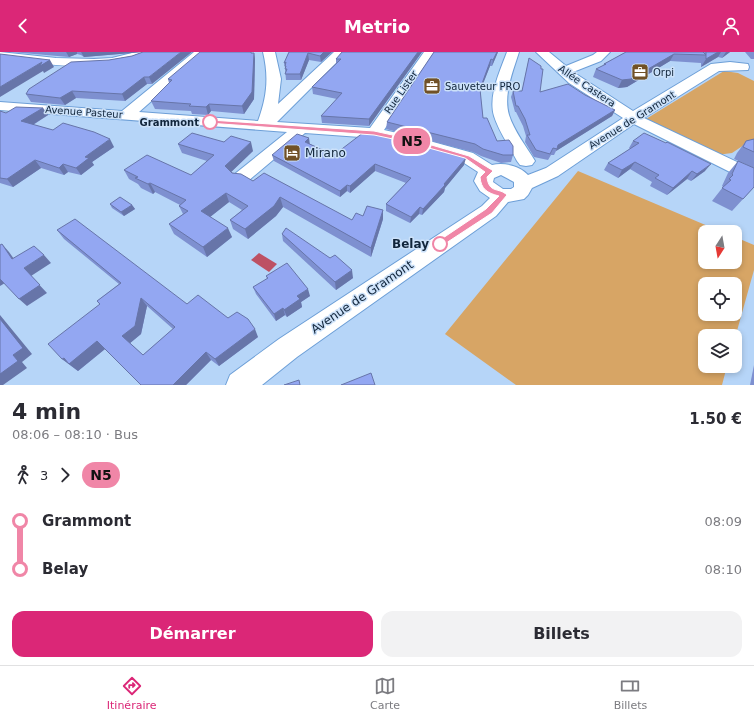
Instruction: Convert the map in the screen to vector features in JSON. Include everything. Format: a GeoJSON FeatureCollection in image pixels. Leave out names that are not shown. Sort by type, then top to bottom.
{"type":"FeatureCollection","features":[{"type":"Feature","properties":{"kind":"street"},"geometry":{"type":"LineString","coordinates":[[54,74],[87,52]]}},
{"type":"Feature","properties":{"kind":"street"},"geometry":{"type":"LineString","coordinates":[[0,55],[72,62],[103,63],[121,60],[148,52]]}},
{"type":"Feature","properties":{"kind":"street"},"geometry":{"type":"LineString","coordinates":[[126,115],[201,52]]}},
{"type":"Feature","properties":{"kind":"street"},"geometry":{"type":"LineString","coordinates":[[264,126],[274,93],[273,65],[269,52]]}},
{"type":"Feature","properties":{"kind":"street"},"geometry":{"type":"LineString","coordinates":[[264,126],[341,52]]}},
{"type":"Feature","properties":{"kind":"street","name":"Rue Lister"},"geometry":{"type":"LineString","coordinates":[[374,133],[430,52]]}},
{"type":"Feature","properties":{"kind":"street"},"geometry":{"type":"LineString","coordinates":[[513,52],[505,75],[501,93],[502,115],[521,173],[523,188],[516,194],[504,195],[492,192],[484,185],[484,177],[489,171],[501,169],[521,173]]}},
{"type":"Feature","properties":{"kind":"street","name":"Allée Castera"},"geometry":{"type":"LineString","coordinates":[[542,52],[574,80],[633,118],[754,177]]}},
{"type":"Feature","properties":{"kind":"street"},"geometry":{"type":"LineString","coordinates":[[565,71],[597,58],[604,52]]}},
{"type":"Feature","properties":{"kind":"street"},"geometry":{"type":"LineString","coordinates":[[728,52],[748,70]]}},
{"type":"Feature","properties":{"kind":"street","name":"Avenue de Gramont"},"geometry":{"type":"LineString","coordinates":[[521,173],[552,172],[633,118],[716,68],[730,66],[748,70]]}},
{"type":"Feature","properties":{"kind":"street"},"geometry":{"type":"LineString","coordinates":[[2,107],[23,95]]}},
{"type":"Feature","properties":{"kind":"street","name":"Avenue Pasteur"},"geometry":{"type":"LineString","coordinates":[[2,107],[374,133],[409,140],[467,157],[489,171]]}},
{"type":"Feature","properties":{"kind":"street"},"geometry":{"type":"LineString","coordinates":[[242,177],[301,129]]}},
{"type":"Feature","properties":{"kind":"street","name":"Avenue de Gramont"},"geometry":{"type":"LineString","coordinates":[[240,385],[261,376],[295,343],[489,211],[504,195]]}},
{"type":"Feature","properties":{"kind":"shaded area"},"geometry":{"type":"Polygon","coordinates":[[[724,71],[738,73],[754,81],[754,148],[744,145],[732,153],[717,155],[646,119],[724,71]]]}},
{"type":"Feature","properties":{"kind":"shaded area"},"geometry":{"type":"Polygon","coordinates":[[[578,171],[705,225],[698,225],[698,269],[742,269],[742,240],[754,245],[754,270],[742,313],[742,277],[698,277],[698,321],[740,321],[738,329],[698,329],[698,373],[725,373],[722,385],[516,385],[445,334],[578,171]]]}},
{"type":"Feature","properties":{"kind":"shaded area"},"geometry":{"type":"Polygon","coordinates":[[[259,253],[277,264],[269,272],[251,260],[259,253]]]}},
{"type":"Feature","properties":{"kind":"building"},"geometry":{"type":"Polygon","coordinates":[[[143,52],[181,52],[149,77],[144,77],[122,94],[72,91],[60,98],[26,94],[29,89],[71,62],[109,60],[132,56],[143,52]]]}},
{"type":"Feature","properties":{"kind":"building"},"geometry":{"type":"Polygon","coordinates":[[[200,52],[254,53],[252,92],[242,106],[209,104],[206,107],[189,106],[191,104],[151,101],[172,80],[168,79],[200,52]]]}},
{"type":"Feature","properties":{"kind":"building"},"geometry":{"type":"Polygon","coordinates":[[[289,52],[324,52],[320,56],[308,53],[300,74],[285,74],[287,69],[285,69],[286,62],[284,63],[289,52]]]}},
{"type":"Feature","properties":{"kind":"building"},"geometry":{"type":"Polygon","coordinates":[[[342,52],[418,52],[369,119],[321,116],[342,93],[312,87],[341,59],[336,59],[342,52]]]}},
{"type":"Feature","properties":{"kind":"building"},"geometry":{"type":"Polygon","coordinates":[[[434,52],[497,52],[493,60],[491,59],[480,89],[483,118],[487,118],[497,141],[509,140],[513,146],[513,155],[503,155],[483,149],[475,144],[387,122],[434,52]]]}},
{"type":"Feature","properties":{"kind":"building"},"geometry":{"type":"Polygon","coordinates":[[[626,52],[703,52],[706,55],[674,54],[631,79],[622,80],[596,69],[626,52]]]}},
{"type":"Feature","properties":{"kind":"building"},"geometry":{"type":"Polygon","coordinates":[[[706,52],[718,52],[706,59],[706,52]]]}},
{"type":"Feature","properties":{"kind":"building"},"geometry":{"type":"Polygon","coordinates":[[[0,54],[50,60],[40,66],[42,62],[0,87],[0,54]]]}},
{"type":"Feature","properties":{"kind":"building"},"geometry":{"type":"Polygon","coordinates":[[[529,58],[541,66],[541,69],[543,69],[540,92],[568,84],[585,95],[615,110],[558,145],[557,149],[553,148],[550,154],[536,150],[527,135],[530,135],[525,119],[518,106],[516,106],[513,91],[522,91],[529,58]]]}},
{"type":"Feature","properties":{"kind":"building"},"geometry":{"type":"Polygon","coordinates":[[[16,107],[43,108],[21,121],[53,130],[63,123],[94,132],[110,139],[85,157],[89,158],[76,168],[63,164],[59,168],[35,160],[7,179],[0,178],[0,111],[6,113],[16,107]]]}},
{"type":"Feature","properties":{"kind":"building"},"geometry":{"type":"Polygon","coordinates":[[[364,132],[406,139],[466,158],[444,184],[445,185],[423,209],[420,207],[411,217],[386,204],[411,178],[375,164],[350,186],[347,185],[340,191],[272,155],[297,134],[309,138],[305,142],[334,155],[364,132]]]}},
{"type":"Feature","properties":{"kind":"building"},"geometry":{"type":"Polygon","coordinates":[[[192,133],[224,142],[231,136],[251,142],[225,166],[232,173],[241,174],[253,181],[264,173],[352,220],[356,213],[363,216],[367,206],[383,210],[371,248],[280,197],[274,206],[245,229],[230,220],[248,206],[226,193],[201,211],[228,228],[203,247],[169,224],[188,211],[179,206],[186,200],[150,183],[148,184],[135,178],[138,177],[124,170],[147,155],[191,175],[214,155],[178,144],[192,133]]]}},
{"type":"Feature","properties":{"kind":"building"},"geometry":{"type":"Polygon","coordinates":[[[644,133],[666,143],[667,142],[711,164],[697,174],[692,171],[673,188],[655,178],[659,175],[635,162],[622,170],[608,163],[639,143],[633,141],[644,133]]]}},
{"type":"Feature","properties":{"kind":"building"},"geometry":{"type":"Polygon","coordinates":[[[754,139],[754,152],[743,147],[746,141],[754,139]]]}},
{"type":"Feature","properties":{"kind":"building"},"geometry":{"type":"Polygon","coordinates":[[[738,161],[754,168],[754,187],[743,199],[722,188],[731,180],[729,179],[733,175],[732,174],[738,161]]]}},
{"type":"Feature","properties":{"kind":"building"},"geometry":{"type":"Polygon","coordinates":[[[120,197],[132,205],[121,212],[110,204],[120,197]]]}},
{"type":"Feature","properties":{"kind":"building"},"geometry":{"type":"Polygon","coordinates":[[[75,219],[187,304],[198,295],[228,318],[237,312],[248,319],[255,329],[215,359],[206,352],[173,385],[141,385],[97,341],[69,364],[64,358],[62,359],[48,344],[100,304],[97,301],[121,283],[57,230],[75,219]],[[141,298],[135,326],[122,336],[143,355],[175,327],[141,298]]]}},
{"type":"Feature","properties":{"kind":"building"},"geometry":{"type":"Polygon","coordinates":[[[286,228],[330,258],[335,255],[352,270],[335,282],[282,234],[286,228]]]}},
{"type":"Feature","properties":{"kind":"building"},"geometry":{"type":"Polygon","coordinates":[[[2,244],[12,259],[34,246],[44,255],[24,268],[40,285],[19,299],[0,279],[0,245],[2,244]]]}},
{"type":"Feature","properties":{"kind":"building"},"geometry":{"type":"Polygon","coordinates":[[[287,263],[308,289],[297,296],[300,299],[284,310],[283,308],[274,314],[253,287],[268,278],[266,276],[287,263]]]}},
{"type":"Feature","properties":{"kind":"building"},"geometry":{"type":"Polygon","coordinates":[[[0,319],[23,348],[13,355],[18,361],[0,374],[0,319]]]}},
{"type":"Feature","properties":{"kind":"building"},"geometry":{"type":"Polygon","coordinates":[[[371,373],[375,385],[341,385],[371,373]]]}},
{"type":"Feature","properties":{"kind":"building"},"geometry":{"type":"Polygon","coordinates":[[[299,380],[300,385],[284,385],[299,380]]]}},
{"type":"Feature","properties":{"kind":"bus line","name":"N5"},"geometry":{"type":"LineString","coordinates":[[210,122],[374,133],[409,140],[467,157],[489,171],[484,177],[484,185],[492,192],[504,195],[489,211],[440,244]]}},
{"type":"Feature","properties":{"kind":"place","name":"Orpi"},"geometry":{"type":"Point","coordinates":[640,72]}},
{"type":"Feature","properties":{"kind":"place","name":"Sauveteur PRO"},"geometry":{"type":"Point","coordinates":[432,86]}},
{"type":"Feature","properties":{"kind":"place","name":"Grammont"},"geometry":{"type":"Point","coordinates":[210,122]}},
{"type":"Feature","properties":{"kind":"place","name":"Mirano"},"geometry":{"type":"Point","coordinates":[292,153]}},
{"type":"Feature","properties":{"kind":"place","name":"Belay"},"geometry":{"type":"Point","coordinates":[440,244]}}]}
